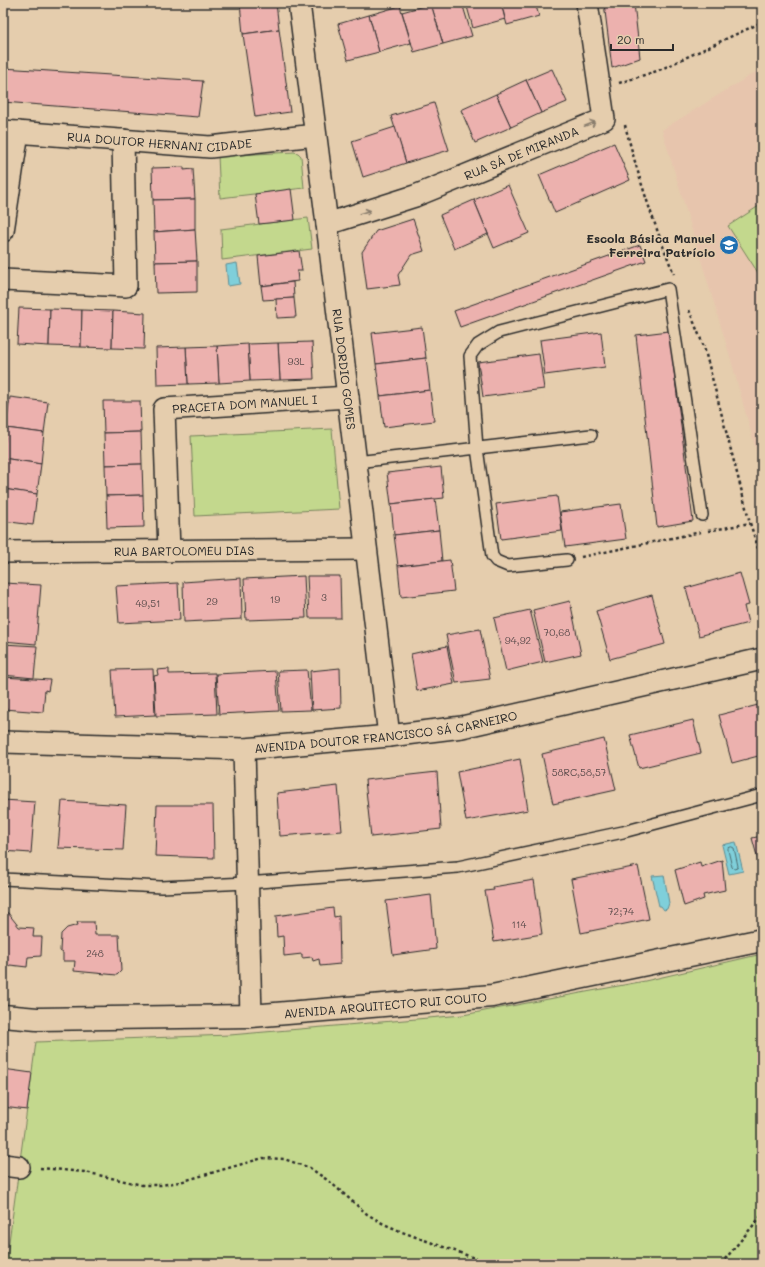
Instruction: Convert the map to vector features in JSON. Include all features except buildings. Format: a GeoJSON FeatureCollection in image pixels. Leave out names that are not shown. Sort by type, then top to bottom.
{"type":"FeatureCollection","features":[{"type":"Feature","properties":{"kind":"street","name":"RUA SÁ DE MIRANDA"},"geometry":{"type":"LineString","coordinates":[[327,224],[415,196],[604,119],[587,3]]}},
{"type":"Feature","properties":{"kind":"street","name":"RUA DORDIO GOMES"},"geometry":{"type":"LineString","coordinates":[[302,4],[315,135],[389,736]]}},
{"type":"Feature","properties":{"kind":"street","name":"RUA DOUTOR HERNANI CIDADE"},"geometry":{"type":"LineString","coordinates":[[10,132],[210,147],[315,135]]}},
{"type":"Feature","properties":{"kind":"street"},"geometry":{"type":"LineString","coordinates":[[3,231],[10,132]]}},
{"type":"Feature","properties":{"kind":"street"},"geometry":{"type":"LineString","coordinates":[[3,280],[126,286],[123,140]]}},
{"type":"Feature","properties":{"kind":"street","name":"PRACETA DOM MANUEL I"},"geometry":{"type":"LineString","coordinates":[[169,551],[164,409],[348,397]]}},
{"type":"Feature","properties":{"kind":"street","name":"RUA BARTOLOMEU DIAS"},"geometry":{"type":"LineString","coordinates":[[3,552],[366,549]]}},
{"type":"Feature","properties":{"kind":"street","name":"AVENIDA DOUTOR FRANCISCO SÁ CARNEIRO"},"geometry":{"type":"LineString","coordinates":[[3,742],[244,749],[389,736],[462,727],[762,659]]}},
{"type":"Feature","properties":{"kind":"street"},"geometry":{"type":"LineString","coordinates":[[244,749],[251,1016]]}},
{"type":"Feature","properties":{"kind":"street","name":"AVENIDA ARQUITECTO RUI COUTO"},"geometry":{"type":"LineString","coordinates":[[3,1016],[37,1019],[251,1016],[492,996],[762,940]]}},
{"type":"Feature","properties":{"kind":"lane"},"geometry":{"type":"LineString","coordinates":[[567,560],[508,566],[496,561],[492,556],[477,448],[470,356],[478,345],[499,332],[668,289],[702,515]]}},
{"type":"Feature","properties":{"kind":"lane"},"geometry":{"type":"LineString","coordinates":[[356,462],[590,435]]}},
{"type":"Feature","properties":{"kind":"lane"},"geometry":{"type":"LineString","coordinates":[[3,879],[160,887],[247,883],[458,867],[623,832],[762,796]]}},
{"type":"Feature","properties":{"kind":"path"},"geometry":{"type":"LineString","coordinates":[[600,90],[657,71],[758,24],[762,16]]}},
{"type":"Feature","properties":{"kind":"path"},"geometry":{"type":"LineString","coordinates":[[567,560],[750,523]]}},
{"type":"Feature","properties":{"kind":"path"},"geometry":{"type":"LineString","coordinates":[[11,1166],[85,1172],[142,1185],[161,1185],[180,1182],[263,1158],[284,1159],[310,1168],[330,1182],[367,1214],[382,1223],[402,1232],[491,1264]]}},
{"type":"Feature","properties":{"kind":"path"},"geometry":{"type":"LineString","coordinates":[[721,1264],[762,1215]]}},
{"type":"Feature","properties":{"kind":"shaded area","name":"Escola Básica Manuel Ferreira Patrício"},"geometry":{"type":"Polygon","coordinates":[[[762,68],[762,472],[731,360],[662,130],[762,68]]]}},
{"type":"Feature","properties":{"kind":"green space"},"geometry":{"type":"Polygon","coordinates":[[[294,152],[301,156],[304,188],[220,198],[218,156],[294,152]]]}},
{"type":"Feature","properties":{"kind":"green space"},"geometry":{"type":"Polygon","coordinates":[[[762,204],[762,279],[728,226],[762,204]]]}},
{"type":"Feature","properties":{"kind":"green space"},"geometry":{"type":"Polygon","coordinates":[[[308,218],[312,249],[222,260],[221,229],[308,218]]]}},
{"type":"Feature","properties":{"kind":"green space"},"geometry":{"type":"Polygon","coordinates":[[[332,429],[339,509],[195,516],[191,436],[332,429]]]}},
{"type":"Feature","properties":{"kind":"green space"},"geometry":{"type":"Polygon","coordinates":[[[762,954],[762,1264],[6,1264],[36,1042],[230,1035],[463,1015],[645,981],[762,954]]]}},
{"type":"Feature","properties":{"kind":"water"},"geometry":{"type":"Polygon","coordinates":[[[237,263],[240,284],[228,286],[226,265],[237,263]]]}},
{"type":"Feature","properties":{"kind":"water"},"geometry":{"type":"Polygon","coordinates":[[[736,842],[743,871],[729,874],[722,845],[736,842]]]}},
{"type":"Feature","properties":{"kind":"water"},"geometry":{"type":"Polygon","coordinates":[[[664,875],[669,903],[667,909],[664,910],[661,906],[659,906],[652,876],[664,875]]]}},
{"type":"Feature","properties":{"kind":"place","name":"Escola Básica Manuel Ferreira Patrício"},"geometry":{"type":"Point","coordinates":[729,245]}}]}
